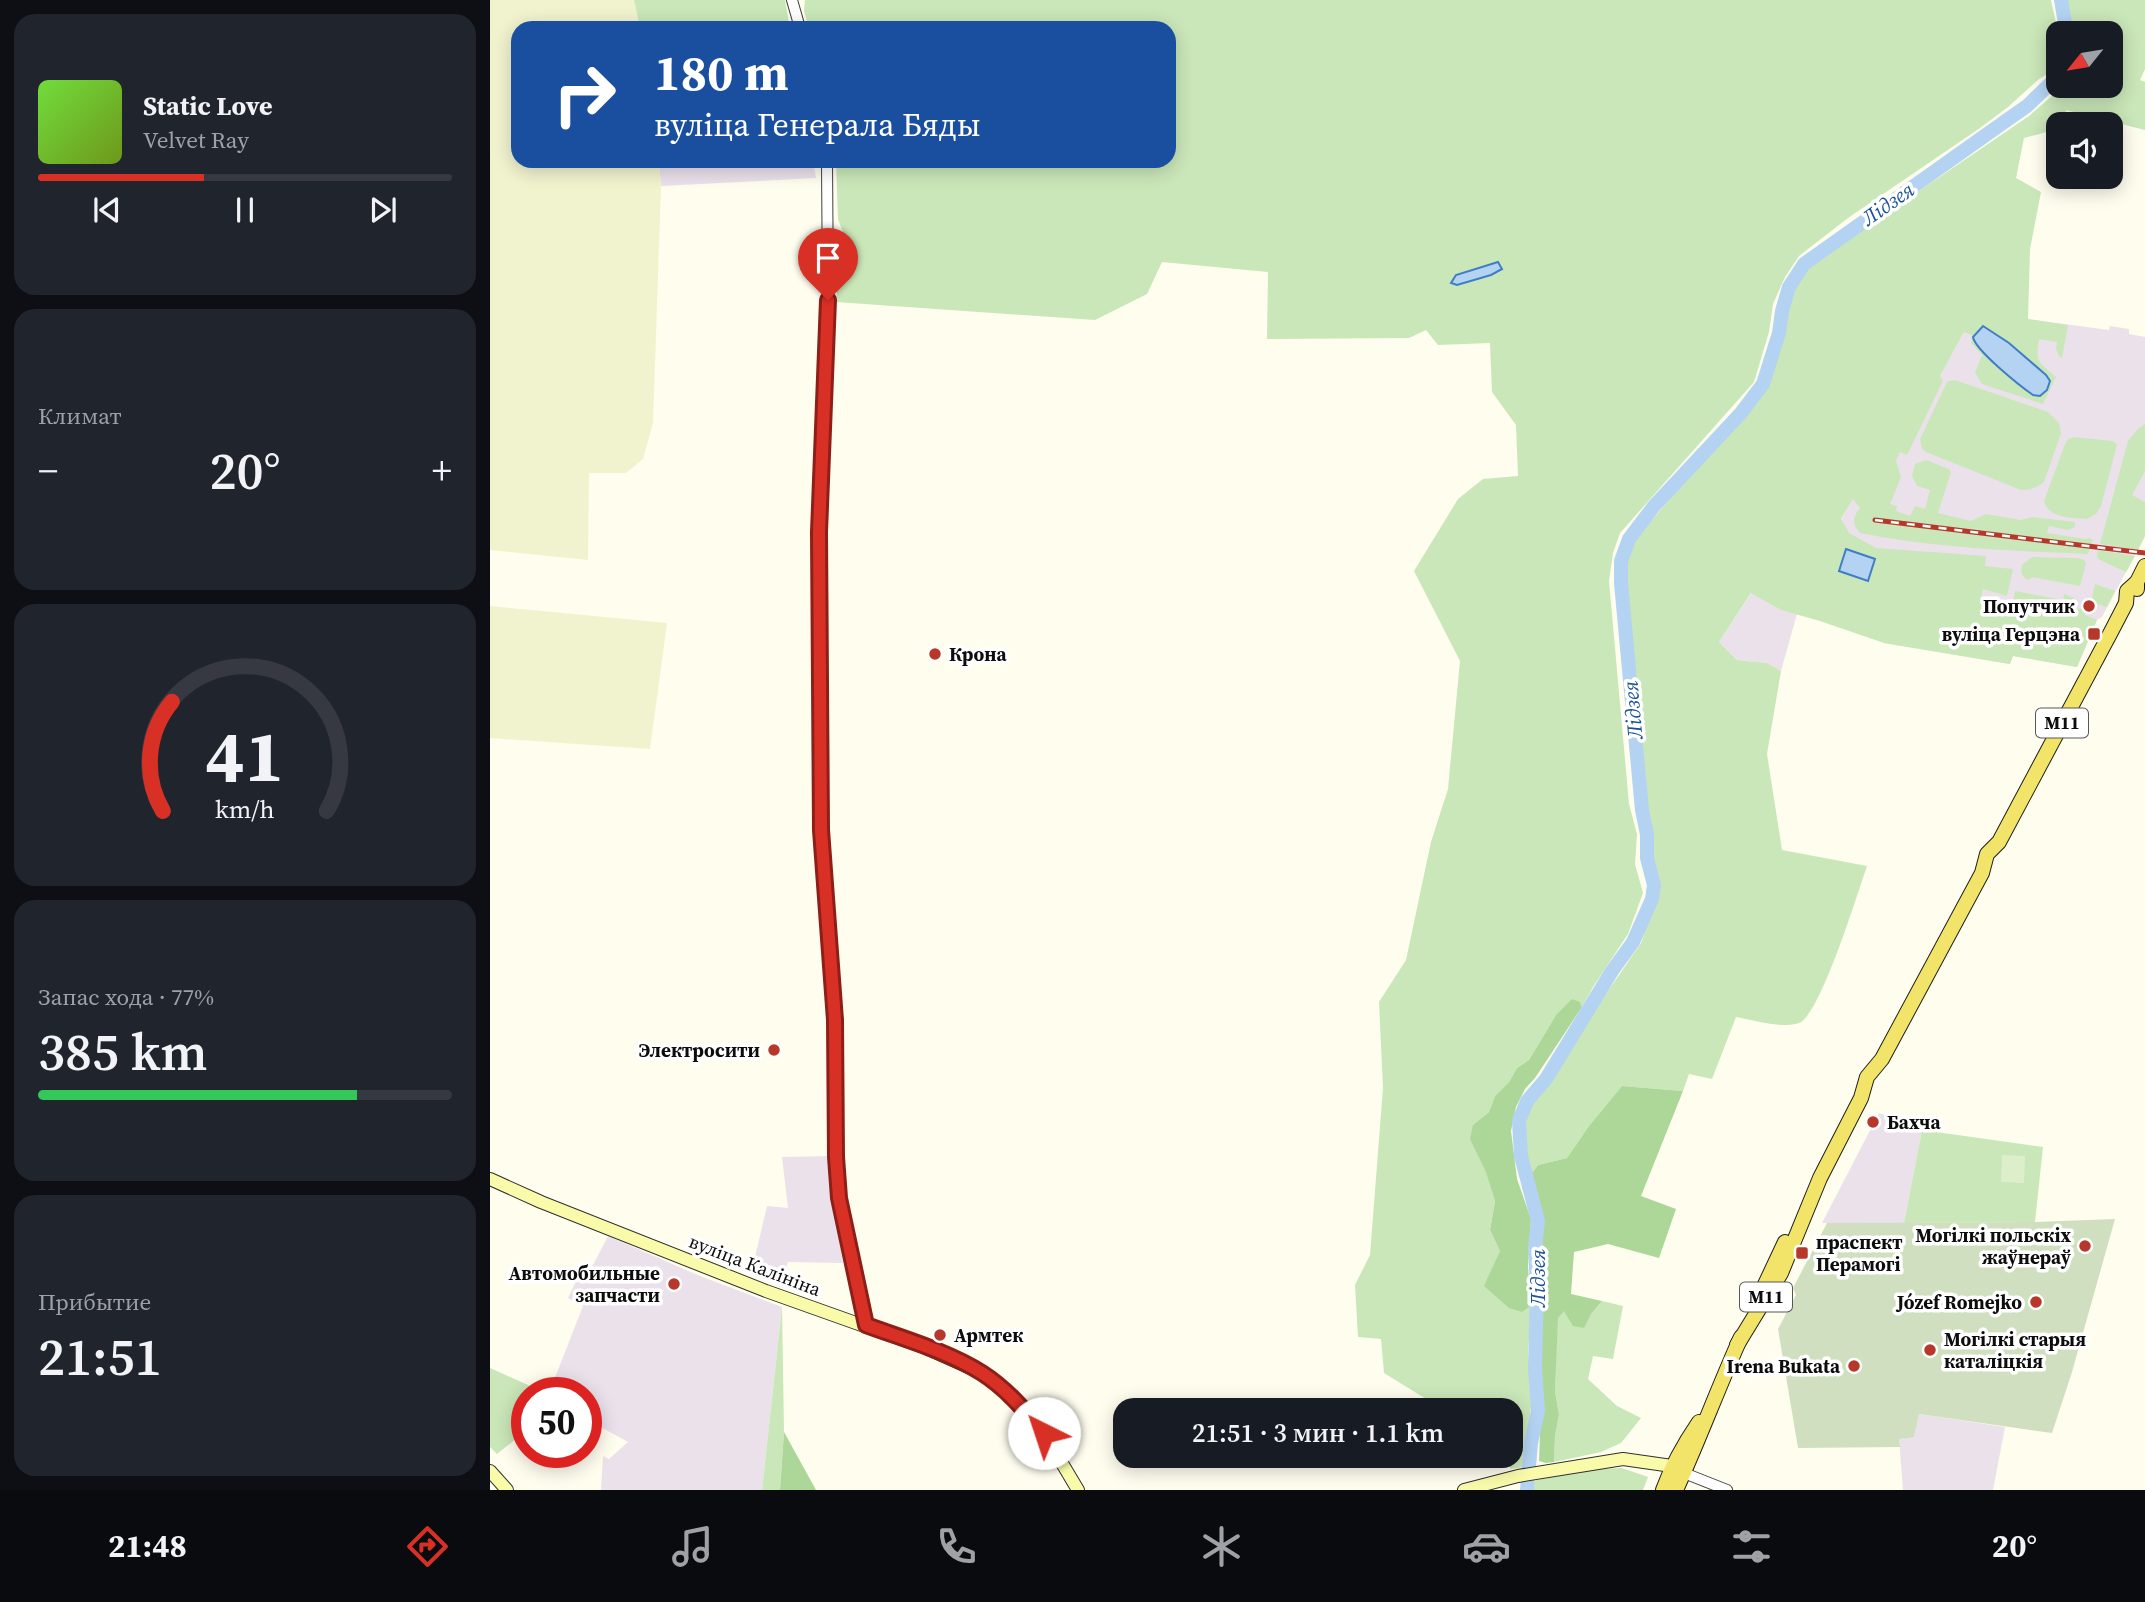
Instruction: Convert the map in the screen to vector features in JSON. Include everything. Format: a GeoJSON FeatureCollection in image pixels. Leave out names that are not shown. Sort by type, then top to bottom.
{"type":"FeatureCollection","features":[{"type":"Feature","properties":{"kind":"main road","name":"М11"},"geometry":{"type":"LineString","coordinates":[[1678,1469],[1693,1455],[1737,1345],[1781,1273],[1819,1178],[1861,1098],[1867,1077],[1882,1059],[1982,873],[1987,854],[1999,842],[2126,603],[2127,591],[2137,582],[2145,566]]}},
{"type":"Feature","properties":{"kind":"main road","name":"вуліца Калініна"},"geometry":{"type":"LineString","coordinates":[[490,1179],[541,1202],[766,1291],[866,1325],[982,1373],[1015,1399],[1044,1433],[1078,1490]]}},
{"type":"Feature","properties":{"kind":"main road"},"geometry":{"type":"LineString","coordinates":[[1464,1490],[1518,1476],[1623,1459],[1678,1469]]}},
{"type":"Feature","properties":{"kind":"main road"},"geometry":{"type":"LineString","coordinates":[[1664,1490],[1678,1469]]}},
{"type":"Feature","properties":{"kind":"main road"},"geometry":{"type":"LineString","coordinates":[[1676,1490],[1678,1469]]}},
{"type":"Feature","properties":{"kind":"main road"},"geometry":{"type":"LineString","coordinates":[[490,1471],[508,1490]]}},
{"type":"Feature","properties":{"kind":"street"},"geometry":{"type":"LineString","coordinates":[[792,0],[798,21]]}},
{"type":"Feature","properties":{"kind":"street"},"geometry":{"type":"LineString","coordinates":[[827,168],[828,300],[819,532],[821,830],[835,1020],[839,1198],[866,1325]]}},
{"type":"Feature","properties":{"kind":"street"},"geometry":{"type":"LineString","coordinates":[[1678,1469],[1727,1490]]}},
{"type":"Feature","properties":{"kind":"shaded area"},"geometry":{"type":"Polygon","coordinates":[[[660,168],[814,168],[816,178],[661,186],[660,168]]]}},
{"type":"Feature","properties":{"kind":"shaded area"},"geometry":{"type":"Polygon","coordinates":[[[1975,312],[2109,330],[2110,326],[2129,329],[2129,334],[2145,337],[2145,536],[2102,617],[2097,620],[2077,667],[2013,656],[2010,664],[1884,643],[1815,566],[1895,424],[1921,410],[1975,312]]]}},
{"type":"Feature","properties":{"kind":"shaded area"},"geometry":{"type":"Polygon","coordinates":[[[1752,592],[1781,610],[1797,614],[1781,671],[1767,663],[1737,660],[1719,642],[1752,592]]]}},
{"type":"Feature","properties":{"kind":"shaded area"},"geometry":{"type":"Polygon","coordinates":[[[1879,1113],[1922,1130],[1904,1223],[1822,1223],[1879,1113]]]}},
{"type":"Feature","properties":{"kind":"shaded area"},"geometry":{"type":"Polygon","coordinates":[[[832,1156],[835,1212],[843,1263],[788,1262],[780,1285],[751,1274],[767,1206],[788,1208],[782,1157],[832,1156]]]}},
{"type":"Feature","properties":{"kind":"shaded area"},"geometry":{"type":"Polygon","coordinates":[[[608,1236],[700,1276],[782,1307],[762,1490],[601,1490],[603,1456],[609,1459],[628,1442],[602,1428],[602,1377],[555,1377],[583,1306],[568,1298],[581,1271],[589,1273],[608,1236]]]}},
{"type":"Feature","properties":{"kind":"shaded area"},"geometry":{"type":"Polygon","coordinates":[[[1919,1414],[2005,1427],[1993,1490],[1903,1490],[1899,1439],[1914,1436],[1919,1414]]]}},
{"type":"Feature","properties":{"kind":"green space"},"geometry":{"type":"Polygon","coordinates":[[[490,0],[634,0],[638,21],[511,21],[511,168],[660,168],[653,423],[643,459],[626,473],[589,473],[588,560],[490,550],[490,0]]]}},
{"type":"Feature","properties":{"kind":"green space"},"geometry":{"type":"Polygon","coordinates":[[[634,0],[785,0],[789,21],[638,21],[634,0]]]}},
{"type":"Feature","properties":{"kind":"green space"},"geometry":{"type":"Polygon","coordinates":[[[805,0],[2051,0],[2056,21],[2046,21],[2046,75],[1980,128],[1848,218],[1799,256],[1785,277],[1773,304],[1769,332],[1754,382],[1620,533],[1613,553],[1609,581],[1629,804],[1637,834],[1635,864],[1643,893],[1628,934],[1582,1007],[1580,1002],[1556,1015],[1529,1060],[1517,1068],[1509,1082],[1495,1096],[1489,1112],[1473,1125],[1495,1201],[1490,1230],[1500,1251],[1485,1286],[1522,1312],[1531,1306],[1528,1353],[1531,1406],[1525,1467],[1523,1398],[1425,1398],[1384,1373],[1381,1339],[1358,1337],[1355,1285],[1370,1255],[1383,1088],[1379,1002],[1406,960],[1431,842],[1448,789],[1460,661],[1414,571],[1458,499],[1483,479],[1518,476],[1516,425],[1492,392],[1490,343],[1438,345],[1426,330],[1409,338],[1267,339],[1268,272],[1162,262],[1147,294],[1095,320],[836,302],[840,261],[847,243],[838,219],[836,168],[1176,168],[1176,21],[807,21],[805,0]]]}},
{"type":"Feature","properties":{"kind":"green space"},"geometry":{"type":"Polygon","coordinates":[[[2063,0],[2145,0],[2145,69],[2140,80],[2145,82],[2145,130],[2123,124],[2123,112],[2066,110],[2046,112],[2046,132],[2024,138],[2016,178],[2041,192],[2030,249],[2028,319],[2068,325],[2062,358],[2056,349],[2057,342],[2039,339],[2038,358],[2056,377],[2043,404],[1982,384],[1975,373],[1982,355],[1971,343],[1972,335],[1964,332],[1940,376],[1943,381],[1907,455],[1900,452],[1896,461],[1901,477],[1890,504],[1897,506],[1896,511],[1910,516],[1915,506],[1925,509],[1930,490],[1917,486],[1912,476],[1915,464],[1926,460],[1951,472],[1938,513],[1971,521],[1986,514],[2021,520],[2032,517],[2075,522],[2075,527],[2068,530],[2049,526],[2047,533],[2093,540],[2088,554],[1945,545],[1860,533],[1854,520],[1860,508],[1853,499],[1841,519],[1849,533],[1876,548],[1986,556],[1985,566],[2013,569],[2007,596],[1983,589],[1981,599],[2012,608],[2015,591],[2063,600],[2064,594],[2074,598],[2072,607],[2084,610],[2085,615],[2097,620],[2077,667],[2013,656],[2010,664],[1884,643],[1781,610],[1751,593],[1719,642],[1737,660],[1767,663],[1781,671],[1767,754],[1782,850],[1867,866],[1838,950],[1819,996],[1801,1022],[1778,1025],[1736,1017],[1712,1079],[1689,1074],[1683,1091],[1622,1086],[1567,1158],[1538,1165],[1529,1177],[1522,1131],[1525,1112],[1641,943],[1660,889],[1653,861],[1652,829],[1645,802],[1625,578],[1626,558],[1634,542],[1767,386],[1785,328],[1788,307],[1797,284],[1809,266],[2029,116],[2049,98],[2123,98],[2123,21],[2066,21],[2063,0]]]}},
{"type":"Feature","properties":{"kind":"green space"},"geometry":{"type":"Polygon","coordinates":[[[1955,380],[2048,412],[2059,423],[2061,433],[2044,482],[2028,490],[2021,490],[1922,449],[1920,439],[1946,384],[1955,380]]]}},
{"type":"Feature","properties":{"kind":"green space"},"geometry":{"type":"Polygon","coordinates":[[[2145,424],[2145,471],[2132,495],[2145,502],[2145,536],[2138,550],[2100,544],[2128,441],[2145,424]]]}},
{"type":"Feature","properties":{"kind":"green space"},"geometry":{"type":"Polygon","coordinates":[[[2074,437],[2113,441],[2117,445],[2101,506],[2096,514],[2087,519],[2055,514],[2046,507],[2044,501],[2065,444],[2068,439],[2074,437]]]}},
{"type":"Feature","properties":{"kind":"green space"},"geometry":{"type":"Polygon","coordinates":[[[2098,550],[2135,556],[2126,572],[2100,560],[2097,557],[2098,550]]]}},
{"type":"Feature","properties":{"kind":"green space"},"geometry":{"type":"Polygon","coordinates":[[[2032,557],[2084,560],[2086,563],[2080,586],[2032,577],[2028,580],[2022,574],[2022,565],[2032,557]]]}},
{"type":"Feature","properties":{"kind":"green space"},"geometry":{"type":"Polygon","coordinates":[[[2095,584],[2115,591],[2107,607],[2091,602],[2095,584]]]}},
{"type":"Feature","properties":{"kind":"green space"},"geometry":{"type":"Polygon","coordinates":[[[490,606],[667,623],[650,749],[490,738],[490,606]]]}},
{"type":"Feature","properties":{"kind":"green space"},"geometry":{"type":"Polygon","coordinates":[[[1572,999],[1580,1002],[1582,1007],[1525,1089],[1516,1107],[1511,1131],[1517,1179],[1531,1219],[1528,1266],[1531,1306],[1522,1312],[1509,1308],[1484,1286],[1500,1251],[1490,1230],[1495,1201],[1486,1172],[1470,1139],[1473,1125],[1489,1112],[1495,1096],[1509,1082],[1517,1068],[1529,1060],[1556,1015],[1572,999]]]}},
{"type":"Feature","properties":{"kind":"green space"},"geometry":{"type":"Polygon","coordinates":[[[1622,1086],[1683,1091],[1641,1196],[1676,1209],[1659,1258],[1608,1244],[1574,1252],[1571,1294],[1602,1301],[1584,1328],[1573,1326],[1564,1311],[1558,1318],[1555,1391],[1559,1415],[1554,1462],[1546,1463],[1539,1461],[1542,1216],[1529,1177],[1538,1165],[1567,1158],[1622,1086]]]}},
{"type":"Feature","properties":{"kind":"green space"},"geometry":{"type":"Polygon","coordinates":[[[1922,1130],[2043,1147],[2035,1222],[1904,1223],[1922,1130]]]}},
{"type":"Feature","properties":{"kind":"green space"},"geometry":{"type":"Polygon","coordinates":[[[2002,1155],[2025,1156],[2024,1183],[2001,1182],[2002,1155]]]}},
{"type":"Feature","properties":{"kind":"green space","name":"Могілкі старыя каталіцкія"},"geometry":{"type":"Polygon","coordinates":[[[2115,1219],[2052,1433],[1919,1414],[1914,1437],[1899,1439],[1900,1447],[1798,1448],[1778,1329],[1796,1295],[1793,1288],[1827,1223],[2115,1219]]]}},
{"type":"Feature","properties":{"kind":"green space"},"geometry":{"type":"Polygon","coordinates":[[[1602,1301],[1623,1306],[1613,1359],[1593,1356],[1588,1379],[1617,1406],[1641,1418],[1621,1443],[1601,1452],[1554,1462],[1559,1415],[1555,1391],[1557,1318],[1564,1310],[1583,1328],[1602,1301]]]}},
{"type":"Feature","properties":{"kind":"green space"},"geometry":{"type":"Polygon","coordinates":[[[782,1307],[784,1432],[780,1490],[762,1490],[782,1307]]]}},
{"type":"Feature","properties":{"kind":"green space"},"geometry":{"type":"Polygon","coordinates":[[[490,1368],[511,1377],[511,1443],[497,1454],[490,1447],[490,1368]]]}},
{"type":"Feature","properties":{"kind":"green space"},"geometry":{"type":"Polygon","coordinates":[[[784,1432],[816,1490],[780,1490],[784,1432]]]}},
{"type":"Feature","properties":{"kind":"green space"},"geometry":{"type":"Polygon","coordinates":[[[1622,1468],[1648,1477],[1643,1490],[1529,1490],[1531,1484],[1537,1480],[1596,1469],[1622,1468]]]}},
{"type":"Feature","properties":{"kind":"water"},"geometry":{"type":"Polygon","coordinates":[[[1498,262],[1502,269],[1491,275],[1457,285],[1451,283],[1456,275],[1498,262]]]}},
{"type":"Feature","properties":{"kind":"water"},"geometry":{"type":"Polygon","coordinates":[[[1983,326],[2009,343],[2046,375],[2050,381],[2047,390],[2040,396],[2033,395],[1989,359],[1973,337],[1983,326]]]}},
{"type":"Feature","properties":{"kind":"water"},"geometry":{"type":"Polygon","coordinates":[[[1846,549],[1875,559],[1868,581],[1839,571],[1846,549]]]}},
{"type":"Feature","properties":{"kind":"waterway","name":"Лідзея"},"geometry":{"type":"LineString","coordinates":[[2061,0],[2065,21]]}},
{"type":"Feature","properties":{"kind":"waterway","name":"Лідзея"},"geometry":{"type":"LineString","coordinates":[[1527,1490],[1531,1443],[1538,1411],[1535,1367],[1535,1248],[1538,1221],[1521,1156],[1519,1121],[1527,1101],[1546,1079],[1612,971],[1633,942],[1652,899],[1654,885],[1647,858],[1647,835],[1642,810],[1621,583],[1621,561],[1629,539],[1654,506],[1741,413],[1763,384],[1779,333],[1789,287],[1804,264],[2027,106],[2046,88]]}},
{"type":"Feature","properties":{"kind":"railway"},"geometry":{"type":"LineString","coordinates":[[1875,520],[2145,553]]}},
{"type":"Feature","properties":{"kind":"place","name":"Попутчик"},"geometry":{"type":"Point","coordinates":[2089,606]}},
{"type":"Feature","properties":{"kind":"place","name":"вуліца Герцэна"},"geometry":{"type":"Point","coordinates":[2094,634]}},
{"type":"Feature","properties":{"kind":"place","name":"Крона"},"geometry":{"type":"Point","coordinates":[935,654]}},
{"type":"Feature","properties":{"kind":"place","name":"Электросити"},"geometry":{"type":"Point","coordinates":[774,1050]}},
{"type":"Feature","properties":{"kind":"place","name":"Бахча"},"geometry":{"type":"Point","coordinates":[1873,1122]}},
{"type":"Feature","properties":{"kind":"place","name":"Могілкі польскіх жаўнераў"},"geometry":{"type":"Point","coordinates":[2085,1246]}},
{"type":"Feature","properties":{"kind":"place","name":"праспект Перамогі"},"geometry":{"type":"Point","coordinates":[1802,1253]}},
{"type":"Feature","properties":{"kind":"place","name":"Автомобильные запчасти"},"geometry":{"type":"Point","coordinates":[674,1284]}},
{"type":"Feature","properties":{"kind":"place","name":"Józef Romejko"},"geometry":{"type":"Point","coordinates":[2036,1302]}},
{"type":"Feature","properties":{"kind":"place","name":"Армтек"},"geometry":{"type":"Point","coordinates":[940,1335]}},
{"type":"Feature","properties":{"kind":"place","name":"Могілкі старыя каталіцкія"},"geometry":{"type":"Point","coordinates":[1930,1350]}},
{"type":"Feature","properties":{"kind":"place","name":"Irena Bukata"},"geometry":{"type":"Point","coordinates":[1854,1366]}},
{"type":"Feature","properties":{"kind":"route"},"geometry":{"type":"LineString","coordinates":[[828,300],[819,532],[820,813],[835,1020],[836,1157],[841,1213],[866,1325],[982,1373],[1015,1399],[1044,1433]]}}]}
